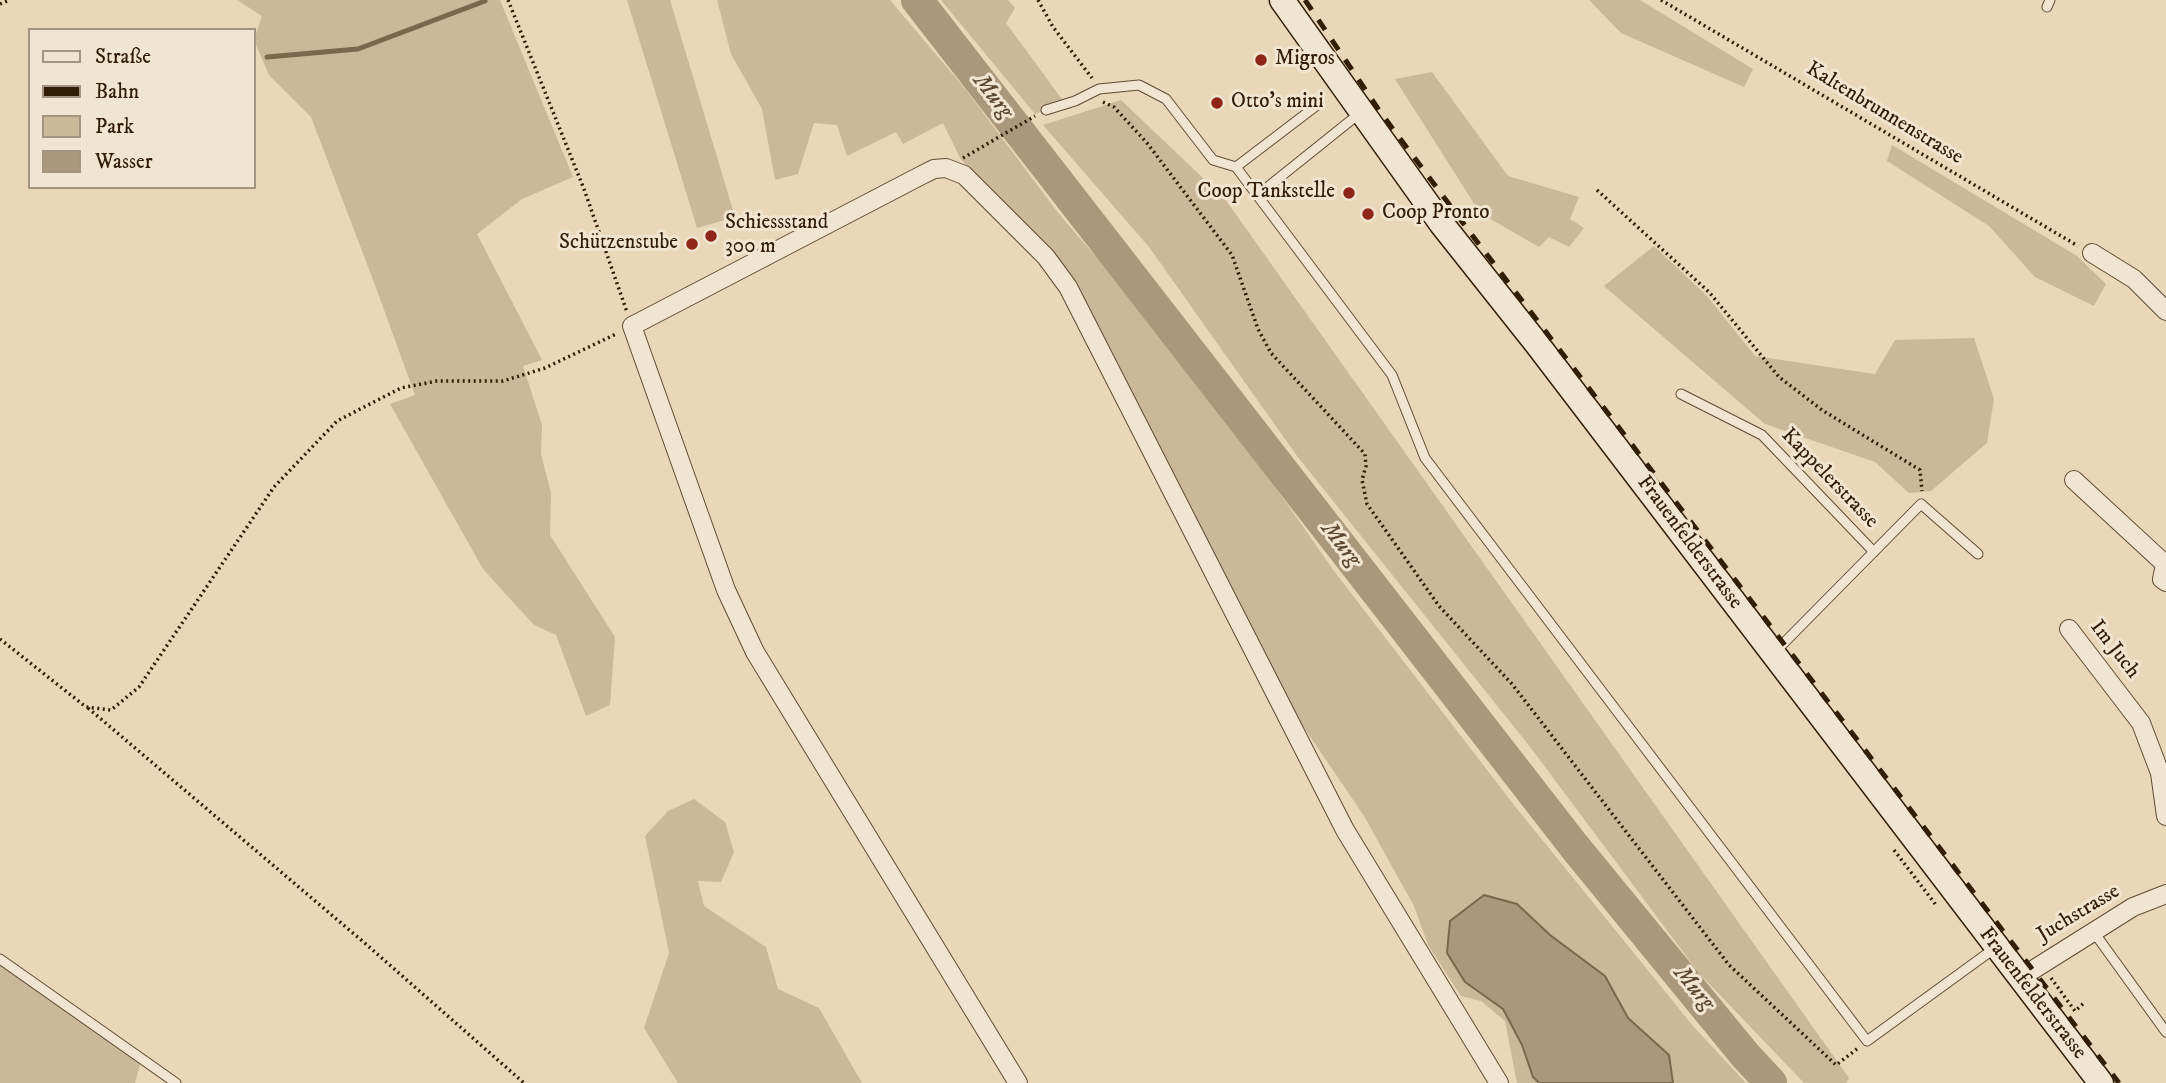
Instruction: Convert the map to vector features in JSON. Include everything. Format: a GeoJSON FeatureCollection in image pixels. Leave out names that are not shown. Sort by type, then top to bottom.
{"type":"FeatureCollection","features":[{"type":"Feature","properties":{"kind":"main road","name":"Frauenfelderstrasse"},"geometry":{"type":"LineString","coordinates":[[1282,0],[1441,223],[1508,306],[2101,1083]]}},
{"type":"Feature","properties":{"kind":"street"},"geometry":{"type":"LineString","coordinates":[[1018,1083],[755,652],[726,590],[632,326],[915,173],[934,169],[946,168],[964,174],[1046,257],[1068,287],[1345,830],[1499,1083]]}},
{"type":"Feature","properties":{"kind":"street"},"geometry":{"type":"LineString","coordinates":[[2092,254],[2134,279],[2166,311]]}},
{"type":"Feature","properties":{"kind":"street"},"geometry":{"type":"LineString","coordinates":[[2074,480],[2166,571]]}},
{"type":"Feature","properties":{"kind":"street","name":"Im Juch"},"geometry":{"type":"LineString","coordinates":[[2069,629],[2141,723],[2160,773],[2166,816]]}},
{"type":"Feature","properties":{"kind":"street","name":"Juchstrasse"},"geometry":{"type":"LineString","coordinates":[[2020,978],[2093,930],[2133,907],[2166,894]]}},
{"type":"Feature","properties":{"kind":"lane"},"geometry":{"type":"LineString","coordinates":[[1046,110],[1075,101],[1099,89],[1139,86],[1153,90],[1166,99],[1213,160],[1236,167],[1259,194],[1392,375],[1425,458],[1867,1041],[1997,947]]}},
{"type":"Feature","properties":{"kind":"lane"},"geometry":{"type":"LineString","coordinates":[[1236,167],[1316,106]]}},
{"type":"Feature","properties":{"kind":"lane"},"geometry":{"type":"LineString","coordinates":[[1259,194],[1360,113]]}},
{"type":"Feature","properties":{"kind":"lane","name":"Kappelerstrasse"},"geometry":{"type":"LineString","coordinates":[[1681,394],[1762,435],[1874,552]]}},
{"type":"Feature","properties":{"kind":"lane"},"geometry":{"type":"LineString","coordinates":[[1773,653],[1921,504],[1978,554]]}},
{"type":"Feature","properties":{"kind":"lane"},"geometry":{"type":"LineString","coordinates":[[2093,930],[2166,1032]]}},
{"type":"Feature","properties":{"kind":"lane"},"geometry":{"type":"LineString","coordinates":[[0,959],[176,1083]]}},
{"type":"Feature","properties":{"kind":"path"},"geometry":{"type":"LineString","coordinates":[[0,5],[10,0]]}},
{"type":"Feature","properties":{"kind":"path"},"geometry":{"type":"LineString","coordinates":[[86,707],[111,710],[139,687],[274,487],[337,421],[401,388],[437,381],[503,381],[545,369],[632,326],[584,189],[509,0]]}},
{"type":"Feature","properties":{"kind":"path"},"geometry":{"type":"LineString","coordinates":[[1038,0],[1053,27],[1099,89]]}},
{"type":"Feature","properties":{"kind":"path","name":"Kaltenbrunnenstrasse"},"geometry":{"type":"LineString","coordinates":[[1661,0],[2092,254]]}},
{"type":"Feature","properties":{"kind":"path"},"geometry":{"type":"LineString","coordinates":[[1075,101],[1101,101],[1114,107],[1188,195],[1232,255],[1258,329],[1271,353],[1365,454],[1366,466],[1362,480],[1367,504],[1387,535],[1439,606],[1512,684],[1730,965],[1836,1065],[1867,1041]]}},
{"type":"Feature","properties":{"kind":"path"},"geometry":{"type":"LineString","coordinates":[[946,168],[1046,110]]}},
{"type":"Feature","properties":{"kind":"path"},"geometry":{"type":"LineString","coordinates":[[1597,190],[1709,292],[1779,377],[1822,410],[1920,470],[1921,504]]}},
{"type":"Feature","properties":{"kind":"path"},"geometry":{"type":"LineString","coordinates":[[0,639],[86,707],[367,945],[524,1083]]}},
{"type":"Feature","properties":{"kind":"path"},"geometry":{"type":"LineString","coordinates":[[2040,965],[2075,1011],[2085,1002]]}},
{"type":"Feature","properties":{"kind":"green space"},"geometry":{"type":"Polygon","coordinates":[[[237,0],[500,0],[573,177],[522,199],[477,234],[542,360],[523,366],[542,425],[541,454],[551,493],[550,535],[615,637],[610,705],[586,716],[556,635],[534,625],[483,569],[390,404],[415,395],[311,117],[269,75],[256,45],[256,34],[262,16],[237,0]]]}},
{"type":"Feature","properties":{"kind":"green space"},"geometry":{"type":"Polygon","coordinates":[[[627,0],[670,0],[735,217],[697,228],[627,0]]]}},
{"type":"Feature","properties":{"kind":"green space"},"geometry":{"type":"Polygon","coordinates":[[[717,0],[890,0],[966,90],[1059,214],[1146,315],[1264,471],[1334,571],[1514,805],[1693,1026],[1746,1083],[1673,1083],[1669,1055],[1628,1018],[1605,976],[1550,935],[1517,904],[1465,982],[1503,1009],[1522,1045],[1533,1077],[1539,1083],[1517,1083],[1505,1021],[1481,1001],[1461,996],[1428,945],[1414,906],[1364,816],[1261,664],[1099,328],[960,158],[943,123],[903,144],[896,132],[847,156],[837,125],[814,123],[798,174],[775,180],[762,109],[731,54],[717,0]]]}},
{"type":"Feature","properties":{"kind":"green space"},"geometry":{"type":"Polygon","coordinates":[[[941,0],[1008,0],[1015,8],[1006,23],[1064,102],[1035,114],[941,0]]]}},
{"type":"Feature","properties":{"kind":"green space"},"geometry":{"type":"Polygon","coordinates":[[[1589,0],[1640,0],[1753,69],[1744,87],[1621,33],[1589,0]]]}},
{"type":"Feature","properties":{"kind":"green space"},"geometry":{"type":"Polygon","coordinates":[[[1432,72],[1508,176],[1579,197],[1570,219],[1584,228],[1569,247],[1549,237],[1539,247],[1480,213],[1395,79],[1432,72]]]}},
{"type":"Feature","properties":{"kind":"green space"},"geometry":{"type":"Polygon","coordinates":[[[1121,100],[1225,199],[1849,1078],[1846,1083],[1804,1083],[1698,972],[1531,748],[1297,456],[1149,247],[1043,125],[1121,100]]]}},
{"type":"Feature","properties":{"kind":"green space"},"geometry":{"type":"Polygon","coordinates":[[[1892,145],[2077,256],[2106,284],[2094,306],[2035,277],[1989,226],[1887,161],[1892,145]]]}},
{"type":"Feature","properties":{"kind":"green space"},"geometry":{"type":"Polygon","coordinates":[[[1654,246],[1707,296],[1755,356],[1875,374],[1895,340],[1974,338],[1994,399],[1987,443],[1931,491],[1909,493],[1875,462],[1765,424],[1604,286],[1654,246]]]}},
{"type":"Feature","properties":{"kind":"green space"},"geometry":{"type":"Polygon","coordinates":[[[694,799],[725,822],[734,852],[721,882],[698,881],[704,906],[766,947],[778,989],[819,1008],[862,1083],[678,1083],[644,1028],[669,953],[645,836],[668,811],[694,799]]]}},
{"type":"Feature","properties":{"kind":"green space"},"geometry":{"type":"Polygon","coordinates":[[[0,959],[142,1058],[135,1083],[0,1083],[0,959]]]}},
{"type":"Feature","properties":{"kind":"water"},"geometry":{"type":"Polygon","coordinates":[[[1484,895],[1517,904],[1550,935],[1605,976],[1628,1018],[1669,1055],[1673,1083],[1539,1083],[1533,1077],[1522,1045],[1503,1009],[1465,982],[1447,953],[1450,921],[1484,895]]]}},
{"type":"Feature","properties":{"kind":"waterway","name":"Murg"},"geometry":{"type":"LineString","coordinates":[[917,0],[1574,846],[1771,1083]]}},
{"type":"Feature","properties":{"kind":"waterway"},"geometry":{"type":"LineString","coordinates":[[267,57],[358,49],[485,1]]}},
{"type":"Feature","properties":{"kind":"railway"},"geometry":{"type":"LineString","coordinates":[[1305,0],[1381,113],[1475,239],[2119,1083]]}},
{"type":"Feature","properties":{"kind":"place","name":"Migros"},"geometry":{"type":"Point","coordinates":[1261,60]}},
{"type":"Feature","properties":{"kind":"place","name":"Otto's mini"},"geometry":{"type":"Point","coordinates":[1217,103]}},
{"type":"Feature","properties":{"kind":"place","name":"Coop Tankstelle"},"geometry":{"type":"Point","coordinates":[1349,193]}},
{"type":"Feature","properties":{"kind":"place","name":"Coop Pronto"},"geometry":{"type":"Point","coordinates":[1368,214]}},
{"type":"Feature","properties":{"kind":"place","name":"Schiessstand 300 m"},"geometry":{"type":"Point","coordinates":[711,236]}},
{"type":"Feature","properties":{"kind":"place","name":"Schützenstube"},"geometry":{"type":"Point","coordinates":[692,244]}}]}
